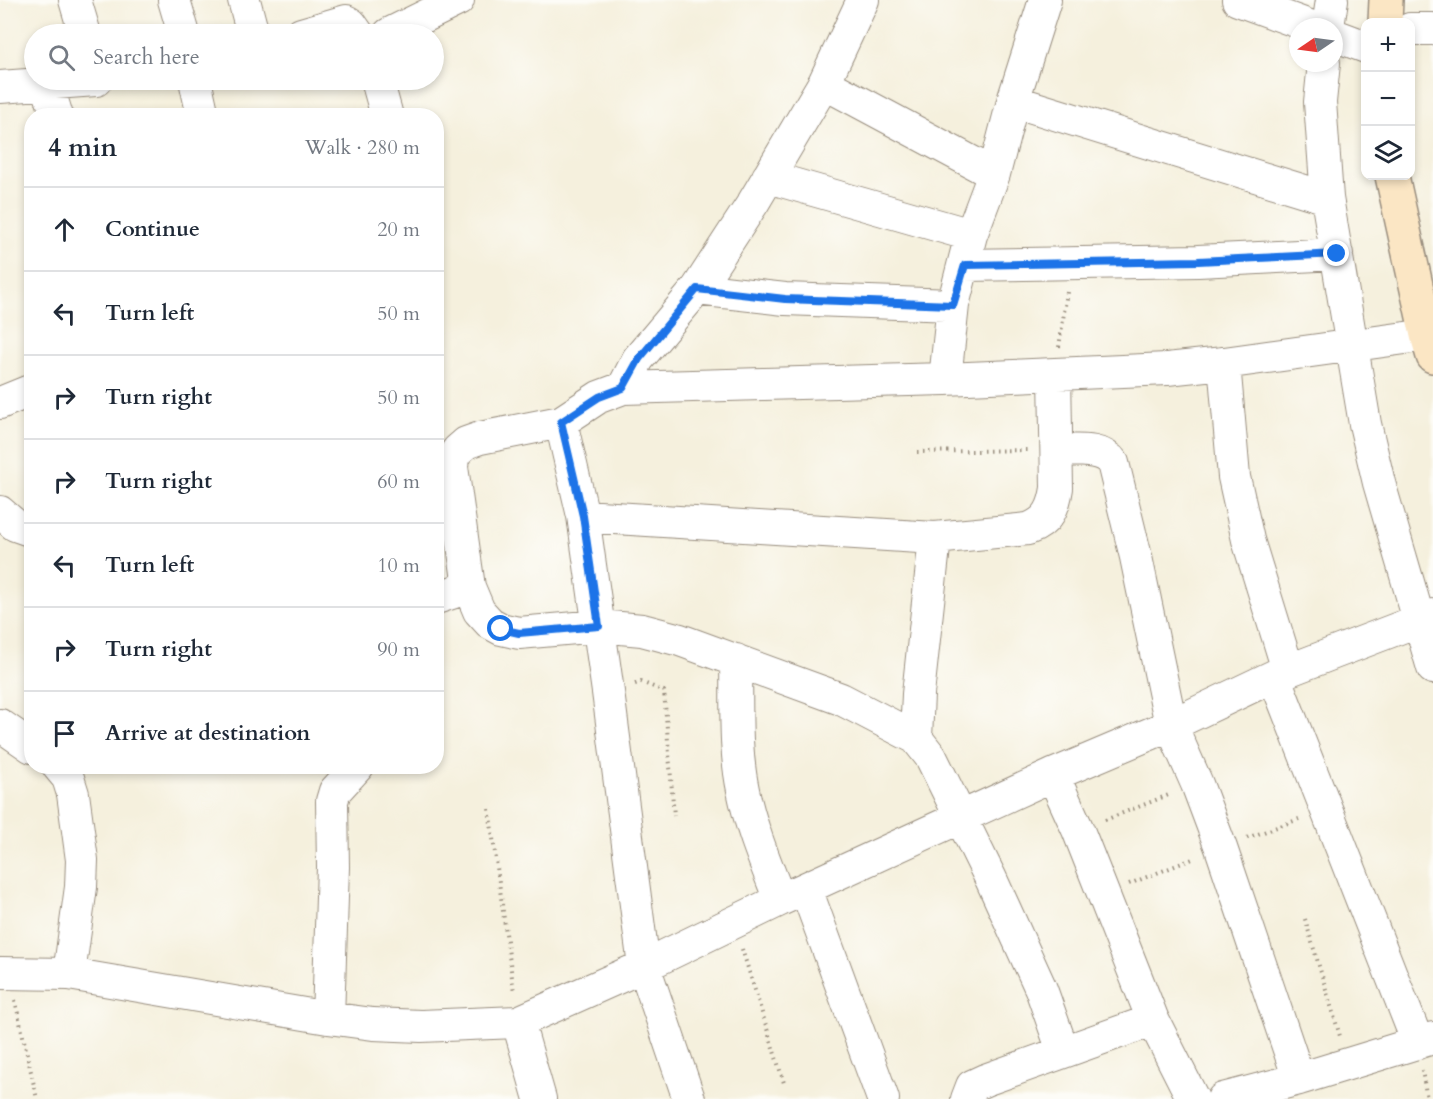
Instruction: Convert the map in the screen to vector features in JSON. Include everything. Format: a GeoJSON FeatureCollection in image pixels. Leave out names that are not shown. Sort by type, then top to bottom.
{"type":"FeatureCollection","features":[{"type":"Feature","properties":{"kind":"street"},"geometry":{"type":"LineString","coordinates":[[75,0],[83,24]]}},
{"type":"Feature","properties":{"kind":"street"},"geometry":{"type":"LineString","coordinates":[[174,0],[181,24]]}},
{"type":"Feature","properties":{"kind":"street"},"geometry":{"type":"LineString","coordinates":[[244,0],[250,24]]}},
{"type":"Feature","properties":{"kind":"street"},"geometry":{"type":"LineString","coordinates":[[409,24],[458,0]]}},
{"type":"Feature","properties":{"kind":"street"},"geometry":{"type":"LineString","coordinates":[[623,388],[639,359],[697,289],[768,177],[824,83],[864,0]]}},
{"type":"Feature","properties":{"kind":"street"},"geometry":{"type":"LineString","coordinates":[[945,379],[953,305],[1045,0]]}},
{"type":"Feature","properties":{"kind":"street"},"geometry":{"type":"LineString","coordinates":[[1238,0],[1289,19]]}},
{"type":"Feature","properties":{"kind":"street"},"geometry":{"type":"LineString","coordinates":[[1329,18],[1332,0]]}},
{"type":"Feature","properties":{"kind":"street"},"geometry":{"type":"LineString","coordinates":[[1386,0],[1403,18]]}},
{"type":"Feature","properties":{"kind":"street"},"geometry":{"type":"LineString","coordinates":[[336,24],[346,21],[351,24]]}},
{"type":"Feature","properties":{"kind":"street"},"geometry":{"type":"LineString","coordinates":[[1343,38],[1361,45]]}},
{"type":"Feature","properties":{"kind":"street"},"geometry":{"type":"LineString","coordinates":[[1323,72],[1320,102],[1327,198],[1365,424],[1425,618],[1433,668]]}},
{"type":"Feature","properties":{"kind":"street"},"geometry":{"type":"LineString","coordinates":[[824,83],[994,174]]}},
{"type":"Feature","properties":{"kind":"street"},"geometry":{"type":"LineString","coordinates":[[0,87],[24,85]]}},
{"type":"Feature","properties":{"kind":"street"},"geometry":{"type":"LineString","coordinates":[[49,90],[54,108]]}},
{"type":"Feature","properties":{"kind":"street"},"geometry":{"type":"LineString","coordinates":[[197,90],[201,108]]}},
{"type":"Feature","properties":{"kind":"street"},"geometry":{"type":"LineString","coordinates":[[380,90],[385,108]]}},
{"type":"Feature","properties":{"kind":"street"},"geometry":{"type":"LineString","coordinates":[[1013,101],[1327,198]]}},
{"type":"Feature","properties":{"kind":"street"},"geometry":{"type":"LineString","coordinates":[[768,177],[968,250],[1070,264],[1337,254]]}},
{"type":"Feature","properties":{"kind":"street"},"geometry":{"type":"LineString","coordinates":[[1063,1051],[1041,989],[1016,933],[931,757],[916,738],[841,699],[680,640],[642,630],[599,626],[519,633],[501,629],[490,623],[478,611],[469,587],[452,467],[453,457],[447,451],[480,438],[561,422],[599,397],[623,388],[945,379],[1167,369],[1352,346],[1430,345],[1393,180]]}},
{"type":"Feature","properties":{"kind":"street"},"geometry":{"type":"LineString","coordinates":[[697,289],[785,299],[953,305]]}},
{"type":"Feature","properties":{"kind":"street"},"geometry":{"type":"LineString","coordinates":[[1223,1099],[1426,1041],[1328,808],[1281,673],[1234,477],[1224,363]]}},
{"type":"Feature","properties":{"kind":"street"},"geometry":{"type":"LineString","coordinates":[[583,516],[935,538],[1028,529],[1037,526],[1048,517],[1055,504],[1058,488],[1055,374]]}},
{"type":"Feature","properties":{"kind":"street"},"geometry":{"type":"LineString","coordinates":[[0,403],[24,393]]}},
{"type":"Feature","properties":{"kind":"street"},"geometry":{"type":"LineString","coordinates":[[561,422],[583,516],[644,966],[689,1099]]}},
{"type":"Feature","properties":{"kind":"street"},"geometry":{"type":"LineString","coordinates":[[1057,450],[1102,453],[1113,463],[1136,557],[1171,725],[1197,784],[1221,848],[1299,1079]]}},
{"type":"Feature","properties":{"kind":"street"},"geometry":{"type":"LineString","coordinates":[[0,512],[15,525],[24,528]]}},
{"type":"Feature","properties":{"kind":"street"},"geometry":{"type":"LineString","coordinates":[[916,738],[920,673],[935,538]]}},
{"type":"Feature","properties":{"kind":"street"},"geometry":{"type":"LineString","coordinates":[[444,595],[469,587]]}},
{"type":"Feature","properties":{"kind":"street"},"geometry":{"type":"LineString","coordinates":[[5,972],[69,974],[373,1024],[420,1026],[518,1022],[644,966],[1053,775],[1171,725],[1281,673],[1425,618]]}},
{"type":"Feature","properties":{"kind":"street"},"geometry":{"type":"LineString","coordinates":[[736,660],[737,736],[742,788],[754,835],[793,895],[883,1099]]}},
{"type":"Feature","properties":{"kind":"street"},"geometry":{"type":"LineString","coordinates":[[0,725],[24,742]]}},
{"type":"Feature","properties":{"kind":"street"},"geometry":{"type":"LineString","coordinates":[[65,774],[73,795],[82,860],[81,888],[69,974]]}},
{"type":"Feature","properties":{"kind":"street"},"geometry":{"type":"LineString","coordinates":[[328,1018],[333,867],[332,801],[335,791],[351,774]]}},
{"type":"Feature","properties":{"kind":"street"},"geometry":{"type":"LineString","coordinates":[[1053,775],[1078,830],[1153,1020],[1193,1099]]}},
{"type":"Feature","properties":{"kind":"street"},"geometry":{"type":"LineString","coordinates":[[967,1099],[972,1086],[985,1080],[1153,1020]]}},
{"type":"Feature","properties":{"kind":"street"},"geometry":{"type":"LineString","coordinates":[[518,1022],[540,1099]]}},
{"type":"Feature","properties":{"kind":"path"},"geometry":{"type":"LineString","coordinates":[[1055,374],[1070,264]]}},
{"type":"Feature","properties":{"kind":"path"},"geometry":{"type":"LineString","coordinates":[[917,452],[1057,450]]}},
{"type":"Feature","properties":{"kind":"path"},"geometry":{"type":"LineString","coordinates":[[608,692],[641,681],[664,691],[674,816]]}},
{"type":"Feature","properties":{"kind":"path"},"geometry":{"type":"LineString","coordinates":[[1078,830],[1197,784]]}},
{"type":"Feature","properties":{"kind":"path"},"geometry":{"type":"LineString","coordinates":[[1103,894],[1328,808]]}},
{"type":"Feature","properties":{"kind":"path"},"geometry":{"type":"LineString","coordinates":[[489,809],[518,1022]]}},
{"type":"Feature","properties":{"kind":"path"},"geometry":{"type":"LineString","coordinates":[[1305,919],[1348,1063]]}},
{"type":"Feature","properties":{"kind":"path"},"geometry":{"type":"LineString","coordinates":[[733,923],[784,1083]]}},
{"type":"Feature","properties":{"kind":"path"},"geometry":{"type":"LineString","coordinates":[[5,972],[37,1099]]}},
{"type":"Feature","properties":{"kind":"route"},"geometry":{"type":"LineString","coordinates":[[501,629],[519,633],[599,626],[583,516],[561,422],[599,397],[623,388],[639,359],[697,289],[785,299],[953,305],[965,265],[1198,261],[1337,254]]}}]}
